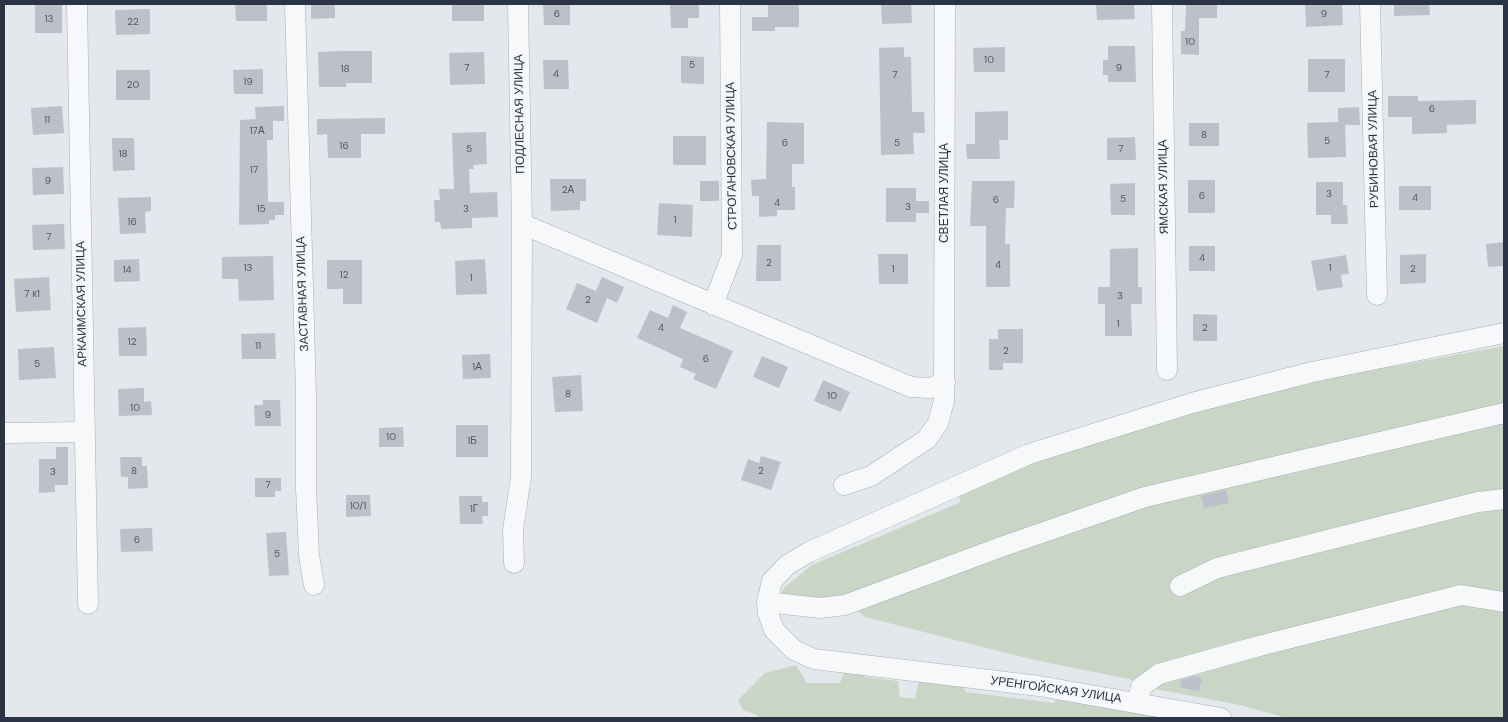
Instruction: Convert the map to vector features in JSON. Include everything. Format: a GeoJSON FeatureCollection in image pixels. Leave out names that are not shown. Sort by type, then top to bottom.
{"type":"FeatureCollection","features":[{"type":"Feature","properties":{"kind":"street","name":"АРКАИМСКАЯ УЛИЦА"},"geometry":{"type":"LineString","coordinates":[[77,4],[88,604]]}},
{"type":"Feature","properties":{"kind":"street","name":"ЗАСТАВНАЯ УЛИЦА"},"geometry":{"type":"LineString","coordinates":[[295,4],[306,394],[308,556],[314,585]]}},
{"type":"Feature","properties":{"kind":"street","name":"ПОДЛЕСНАЯ УЛИЦА"},"geometry":{"type":"LineString","coordinates":[[514,563],[513,530],[521,477],[522,224],[518,4]]}},
{"type":"Feature","properties":{"kind":"street","name":"СТРОГАНОВСКАЯ УЛИЦА"},"geometry":{"type":"LineString","coordinates":[[713,306],[732,254],[730,4]]}},
{"type":"Feature","properties":{"kind":"street","name":"СВЕТЛАЯ УЛИЦА"},"geometry":{"type":"LineString","coordinates":[[844,485],[871,476],[927,439],[938,423],[944,401],[946,4]]}},
{"type":"Feature","properties":{"kind":"street","name":"ЯМСКАЯ УЛИЦА"},"geometry":{"type":"LineString","coordinates":[[1162,4],[1167,370]]}},
{"type":"Feature","properties":{"kind":"street","name":"РУБИНОВАЯ УЛИЦА"},"geometry":{"type":"LineString","coordinates":[[1370,4],[1377,295]]}},
{"type":"Feature","properties":{"kind":"street"},"geometry":{"type":"LineString","coordinates":[[522,224],[713,306],[911,387],[930,388],[945,382]]}},
{"type":"Feature","properties":{"kind":"street"},"geometry":{"type":"LineString","coordinates":[[1504,333],[1312,372],[1192,403],[1029,454],[809,552],[787,564],[772,580],[767,602],[820,608],[845,605],[992,550],[1145,497],[1504,413]]}},
{"type":"Feature","properties":{"kind":"street"},"geometry":{"type":"LineString","coordinates":[[4,433],[84,432]]}},
{"type":"Feature","properties":{"kind":"street"},"geometry":{"type":"LineString","coordinates":[[1180,586],[1217,568],[1478,502],[1504,499]]}},
{"type":"Feature","properties":{"kind":"street"},"geometry":{"type":"LineString","coordinates":[[1138,702],[1142,687],[1159,674],[1250,648],[1461,595],[1504,602]]}},
{"type":"Feature","properties":{"kind":"street","name":"УРЕНГОЙСКАЯ УЛИЦА"},"geometry":{"type":"LineString","coordinates":[[767,602],[768,613],[774,630],[794,650],[814,659],[1039,686],[1221,718]]}},
{"type":"Feature","properties":{"kind":"green space"},"geometry":{"type":"Polygon","coordinates":[[[1504,346],[1504,718],[1287,718],[1240,705],[1150,688],[1129,679],[1030,659],[865,617],[845,600],[778,599],[784,588],[812,565],[961,502],[958,495],[981,480],[1115,433],[1282,387],[1504,346]]]}},
{"type":"Feature","properties":{"kind":"green space"},"geometry":{"type":"Polygon","coordinates":[[[796,665],[807,683],[840,683],[846,667],[861,669],[865,677],[898,681],[900,697],[915,699],[920,677],[960,683],[966,692],[1054,703],[1060,692],[1179,718],[758,718],[757,715],[743,710],[738,700],[765,673],[796,665]]]}},
{"type":"Feature","properties":{"kind":"building"},"geometry":{"type":"Polygon","coordinates":[[[35,4],[62,4],[62,33],[35,33],[35,4]]]}},
{"type":"Feature","properties":{"kind":"building"},"geometry":{"type":"Polygon","coordinates":[[[235,4],[267,4],[267,21],[236,21],[235,4]]]}},
{"type":"Feature","properties":{"kind":"building"},"geometry":{"type":"Polygon","coordinates":[[[311,4],[335,4],[335,18],[311,19],[311,4]]]}},
{"type":"Feature","properties":{"kind":"building"},"geometry":{"type":"Polygon","coordinates":[[[452,4],[484,4],[484,21],[452,21],[452,4]]]}},
{"type":"Feature","properties":{"kind":"building"},"geometry":{"type":"Polygon","coordinates":[[[543,4],[570,4],[570,25],[544,25],[543,4]]]}},
{"type":"Feature","properties":{"kind":"building"},"geometry":{"type":"Polygon","coordinates":[[[670,4],[699,4],[699,18],[688,18],[688,28],[671,28],[670,4]]]}},
{"type":"Feature","properties":{"kind":"building"},"geometry":{"type":"Polygon","coordinates":[[[768,4],[799,4],[799,27],[775,27],[775,31],[752,31],[752,17],[768,17],[768,4]]]}},
{"type":"Feature","properties":{"kind":"building"},"geometry":{"type":"Polygon","coordinates":[[[881,4],[911,4],[912,23],[882,24],[881,4]]]}},
{"type":"Feature","properties":{"kind":"building"},"geometry":{"type":"Polygon","coordinates":[[[1096,4],[1134,4],[1135,19],[1097,20],[1096,4]]]}},
{"type":"Feature","properties":{"kind":"building"},"geometry":{"type":"Polygon","coordinates":[[[1186,4],[1217,4],[1217,18],[1199,18],[1199,55],[1181,54],[1181,31],[1185,31],[1186,4]]]}},
{"type":"Feature","properties":{"kind":"building"},"geometry":{"type":"Polygon","coordinates":[[[1305,4],[1342,4],[1343,25],[1306,27],[1305,4]]]}},
{"type":"Feature","properties":{"kind":"building"},"geometry":{"type":"Polygon","coordinates":[[[1394,4],[1429,4],[1430,15],[1394,16],[1394,4]]]}},
{"type":"Feature","properties":{"kind":"building"},"geometry":{"type":"Polygon","coordinates":[[[150,9],[150,34],[116,35],[115,10],[150,9]]]}},
{"type":"Feature","properties":{"kind":"building"},"geometry":{"type":"Polygon","coordinates":[[[1108,46],[1135,46],[1136,82],[1108,82],[1108,75],[1103,75],[1103,60],[1108,60],[1108,46]]]}},
{"type":"Feature","properties":{"kind":"building"},"geometry":{"type":"Polygon","coordinates":[[[904,47],[904,57],[911,57],[912,112],[924,112],[925,133],[913,133],[914,154],[881,155],[879,48],[904,47]]]}},
{"type":"Feature","properties":{"kind":"building"},"geometry":{"type":"Polygon","coordinates":[[[1005,47],[1005,72],[974,72],[973,48],[1005,47]]]}},
{"type":"Feature","properties":{"kind":"building"},"geometry":{"type":"Polygon","coordinates":[[[372,51],[372,83],[346,83],[346,87],[319,87],[318,52],[372,51]]]}},
{"type":"Feature","properties":{"kind":"building"},"geometry":{"type":"Polygon","coordinates":[[[484,52],[485,84],[450,85],[449,53],[484,52]]]}},
{"type":"Feature","properties":{"kind":"building"},"geometry":{"type":"Polygon","coordinates":[[[681,56],[704,57],[704,84],[681,83],[681,56]]]}},
{"type":"Feature","properties":{"kind":"building"},"geometry":{"type":"Polygon","coordinates":[[[1308,59],[1345,59],[1345,92],[1308,92],[1308,59]]]}},
{"type":"Feature","properties":{"kind":"building"},"geometry":{"type":"Polygon","coordinates":[[[543,60],[568,60],[569,89],[544,89],[543,60]]]}},
{"type":"Feature","properties":{"kind":"building"},"geometry":{"type":"Polygon","coordinates":[[[263,69],[263,94],[234,94],[233,70],[263,69]]]}},
{"type":"Feature","properties":{"kind":"building"},"geometry":{"type":"Polygon","coordinates":[[[116,70],[150,70],[150,100],[116,100],[116,70]]]}},
{"type":"Feature","properties":{"kind":"building"},"geometry":{"type":"Polygon","coordinates":[[[1388,96],[1418,96],[1418,101],[1476,100],[1476,124],[1447,125],[1447,133],[1412,134],[1412,117],[1388,117],[1388,96]]]}},
{"type":"Feature","properties":{"kind":"building"},"geometry":{"type":"Polygon","coordinates":[[[62,106],[64,133],[33,135],[31,108],[62,106]]]}},
{"type":"Feature","properties":{"kind":"building"},"geometry":{"type":"Polygon","coordinates":[[[284,106],[284,121],[273,121],[273,140],[267,140],[268,202],[284,202],[284,215],[275,215],[275,220],[269,220],[269,224],[239,225],[240,120],[256,119],[255,107],[284,106]]]}},
{"type":"Feature","properties":{"kind":"building"},"geometry":{"type":"Polygon","coordinates":[[[1359,107],[1360,125],[1345,125],[1346,157],[1308,158],[1307,123],[1338,122],[1338,108],[1359,107]]]}},
{"type":"Feature","properties":{"kind":"building"},"geometry":{"type":"Polygon","coordinates":[[[1008,111],[1008,140],[999,140],[1000,159],[967,159],[966,144],[975,144],[975,112],[1008,111]]]}},
{"type":"Feature","properties":{"kind":"building"},"geometry":{"type":"Polygon","coordinates":[[[385,118],[385,134],[361,134],[361,158],[328,158],[327,134],[317,135],[317,119],[385,118]]]}},
{"type":"Feature","properties":{"kind":"building"},"geometry":{"type":"Polygon","coordinates":[[[767,122],[804,123],[804,164],[792,164],[795,210],[777,210],[777,216],[759,217],[759,196],[752,196],[751,180],[766,179],[767,122]]]}},
{"type":"Feature","properties":{"kind":"building"},"geometry":{"type":"Polygon","coordinates":[[[1189,123],[1219,123],[1219,146],[1189,146],[1189,123]]]}},
{"type":"Feature","properties":{"kind":"building"},"geometry":{"type":"Polygon","coordinates":[[[486,132],[487,164],[473,165],[474,169],[469,169],[470,193],[497,192],[498,217],[472,218],[472,228],[441,229],[440,222],[435,222],[434,200],[440,200],[439,189],[454,189],[452,133],[486,132]]]}},
{"type":"Feature","properties":{"kind":"building"},"geometry":{"type":"Polygon","coordinates":[[[673,136],[706,136],[706,165],[673,165],[673,136]]]}},
{"type":"Feature","properties":{"kind":"building"},"geometry":{"type":"Polygon","coordinates":[[[1135,137],[1136,160],[1107,160],[1107,138],[1135,137]]]}},
{"type":"Feature","properties":{"kind":"building"},"geometry":{"type":"Polygon","coordinates":[[[112,138],[134,138],[135,170],[113,171],[112,138]]]}},
{"type":"Feature","properties":{"kind":"building"},"geometry":{"type":"Polygon","coordinates":[[[63,167],[64,194],[33,195],[32,168],[63,167]]]}},
{"type":"Feature","properties":{"kind":"building"},"geometry":{"type":"Polygon","coordinates":[[[550,179],[586,179],[586,201],[580,201],[580,210],[551,211],[550,179]]]}},
{"type":"Feature","properties":{"kind":"building"},"geometry":{"type":"Polygon","coordinates":[[[1188,180],[1215,180],[1215,213],[1188,213],[1188,180]]]}},
{"type":"Feature","properties":{"kind":"building"},"geometry":{"type":"Polygon","coordinates":[[[700,181],[719,181],[719,201],[700,201],[700,181]]]}},
{"type":"Feature","properties":{"kind":"building"},"geometry":{"type":"Polygon","coordinates":[[[972,181],[1015,181],[1014,208],[1006,208],[1005,244],[1010,244],[1010,287],[986,287],[986,226],[970,226],[972,181]]]}},
{"type":"Feature","properties":{"kind":"building"},"geometry":{"type":"Polygon","coordinates":[[[1316,182],[1343,182],[1343,205],[1347,205],[1348,224],[1331,224],[1331,215],[1316,215],[1316,182]]]}},
{"type":"Feature","properties":{"kind":"building"},"geometry":{"type":"Polygon","coordinates":[[[1135,183],[1135,215],[1111,215],[1110,184],[1135,183]]]}},
{"type":"Feature","properties":{"kind":"building"},"geometry":{"type":"Polygon","coordinates":[[[1399,186],[1431,186],[1431,210],[1399,210],[1399,186]]]}},
{"type":"Feature","properties":{"kind":"building"},"geometry":{"type":"Polygon","coordinates":[[[886,188],[916,188],[916,201],[929,201],[929,213],[916,213],[916,222],[886,222],[886,188]]]}},
{"type":"Feature","properties":{"kind":"building"},"geometry":{"type":"Polygon","coordinates":[[[151,197],[151,211],[145,212],[146,233],[120,234],[118,198],[151,197]]]}},
{"type":"Feature","properties":{"kind":"building"},"geometry":{"type":"Polygon","coordinates":[[[659,203],[693,205],[692,237],[657,235],[659,203]]]}},
{"type":"Feature","properties":{"kind":"building"},"geometry":{"type":"Polygon","coordinates":[[[64,224],[65,249],[33,250],[32,225],[64,224]]]}},
{"type":"Feature","properties":{"kind":"building"},"geometry":{"type":"Polygon","coordinates":[[[1504,242],[1504,266],[1488,267],[1486,244],[1504,242]]]}},
{"type":"Feature","properties":{"kind":"building"},"geometry":{"type":"Polygon","coordinates":[[[757,245],[781,245],[781,281],[756,281],[757,245]]]}},
{"type":"Feature","properties":{"kind":"building"},"geometry":{"type":"Polygon","coordinates":[[[1189,246],[1215,246],[1215,271],[1189,271],[1189,246]]]}},
{"type":"Feature","properties":{"kind":"building"},"geometry":{"type":"Polygon","coordinates":[[[1138,248],[1138,287],[1142,287],[1142,304],[1131,304],[1132,336],[1105,336],[1105,304],[1098,304],[1098,287],[1110,287],[1110,249],[1138,248]]]}},
{"type":"Feature","properties":{"kind":"building"},"geometry":{"type":"Polygon","coordinates":[[[878,254],[908,254],[908,284],[879,284],[878,254]]]}},
{"type":"Feature","properties":{"kind":"building"},"geometry":{"type":"Polygon","coordinates":[[[1426,254],[1426,283],[1400,284],[1400,255],[1426,254]]]}},
{"type":"Feature","properties":{"kind":"building"},"geometry":{"type":"Polygon","coordinates":[[[1346,255],[1349,274],[1341,275],[1343,287],[1317,291],[1311,261],[1346,255]]]}},
{"type":"Feature","properties":{"kind":"building"},"geometry":{"type":"Polygon","coordinates":[[[273,256],[274,300],[239,301],[238,279],[222,279],[222,257],[273,256]]]}},
{"type":"Feature","properties":{"kind":"building"},"geometry":{"type":"Polygon","coordinates":[[[139,259],[140,281],[114,282],[114,260],[139,259]]]}},
{"type":"Feature","properties":{"kind":"building"},"geometry":{"type":"Polygon","coordinates":[[[485,259],[487,294],[456,295],[455,261],[485,259]]]}},
{"type":"Feature","properties":{"kind":"building"},"geometry":{"type":"Polygon","coordinates":[[[327,260],[362,260],[362,304],[343,304],[343,289],[327,289],[327,260]]]}},
{"type":"Feature","properties":{"kind":"building"},"geometry":{"type":"Polygon","coordinates":[[[49,277],[51,310],[16,312],[14,279],[49,277]]]}},
{"type":"Feature","properties":{"kind":"building"},"geometry":{"type":"Polygon","coordinates":[[[602,277],[624,287],[617,303],[607,298],[597,323],[566,309],[577,283],[596,291],[602,277]]]}},
{"type":"Feature","properties":{"kind":"building"},"geometry":{"type":"Polygon","coordinates":[[[673,305],[687,312],[680,328],[733,351],[716,389],[693,379],[696,374],[680,367],[683,359],[637,338],[650,310],[668,318],[673,305]]]}},
{"type":"Feature","properties":{"kind":"building"},"geometry":{"type":"Polygon","coordinates":[[[1193,314],[1217,315],[1217,341],[1193,341],[1193,314]]]}},
{"type":"Feature","properties":{"kind":"building"},"geometry":{"type":"Polygon","coordinates":[[[146,327],[147,356],[119,356],[118,328],[146,327]]]}},
{"type":"Feature","properties":{"kind":"building"},"geometry":{"type":"Polygon","coordinates":[[[998,329],[1023,329],[1023,363],[1003,363],[1003,370],[989,370],[989,339],[998,339],[998,329]]]}},
{"type":"Feature","properties":{"kind":"building"},"geometry":{"type":"Polygon","coordinates":[[[275,333],[276,359],[242,359],[241,334],[275,333]]]}},
{"type":"Feature","properties":{"kind":"building"},"geometry":{"type":"Polygon","coordinates":[[[54,347],[56,378],[19,380],[18,349],[54,347]]]}},
{"type":"Feature","properties":{"kind":"building"},"geometry":{"type":"Polygon","coordinates":[[[490,354],[491,378],[463,379],[462,355],[490,354]]]}},
{"type":"Feature","properties":{"kind":"building"},"geometry":{"type":"Polygon","coordinates":[[[762,356],[788,367],[779,388],[753,377],[762,356]]]}},
{"type":"Feature","properties":{"kind":"building"},"geometry":{"type":"Polygon","coordinates":[[[581,375],[583,411],[555,412],[552,377],[581,375]]]}},
{"type":"Feature","properties":{"kind":"building"},"geometry":{"type":"Polygon","coordinates":[[[823,380],[850,392],[841,412],[814,401],[823,380]]]}},
{"type":"Feature","properties":{"kind":"building"},"geometry":{"type":"Polygon","coordinates":[[[144,388],[144,402],[151,401],[152,415],[119,416],[118,389],[144,388]]]}},
{"type":"Feature","properties":{"kind":"building"},"geometry":{"type":"Polygon","coordinates":[[[263,400],[280,400],[281,426],[255,426],[254,405],[263,405],[263,400]]]}},
{"type":"Feature","properties":{"kind":"building"},"geometry":{"type":"Polygon","coordinates":[[[456,425],[488,425],[488,457],[456,457],[456,425]]]}},
{"type":"Feature","properties":{"kind":"building"},"geometry":{"type":"Polygon","coordinates":[[[403,427],[404,447],[379,447],[379,428],[403,427]]]}},
{"type":"Feature","properties":{"kind":"building"},"geometry":{"type":"Polygon","coordinates":[[[56,447],[68,447],[68,485],[55,485],[55,492],[39,493],[39,459],[56,459],[56,447]]]}},
{"type":"Feature","properties":{"kind":"building"},"geometry":{"type":"Polygon","coordinates":[[[761,456],[781,462],[771,490],[741,480],[748,459],[759,463],[761,456]]]}},
{"type":"Feature","properties":{"kind":"building"},"geometry":{"type":"Polygon","coordinates":[[[120,457],[142,457],[142,466],[147,466],[148,488],[128,489],[128,477],[121,477],[120,457]]]}},
{"type":"Feature","properties":{"kind":"building"},"geometry":{"type":"Polygon","coordinates":[[[255,478],[281,478],[281,491],[275,491],[275,497],[255,497],[255,478]]]}},
{"type":"Feature","properties":{"kind":"building"},"geometry":{"type":"Polygon","coordinates":[[[1226,490],[1229,503],[1204,508],[1201,496],[1226,490]]]}},
{"type":"Feature","properties":{"kind":"building"},"geometry":{"type":"Polygon","coordinates":[[[346,495],[370,495],[371,516],[346,517],[346,495]]]}},
{"type":"Feature","properties":{"kind":"building"},"geometry":{"type":"Polygon","coordinates":[[[459,496],[482,496],[482,502],[488,502],[488,516],[482,516],[483,524],[460,524],[459,496]]]}},
{"type":"Feature","properties":{"kind":"building"},"geometry":{"type":"Polygon","coordinates":[[[152,528],[153,551],[121,552],[120,529],[152,528]]]}},
{"type":"Feature","properties":{"kind":"building"},"geometry":{"type":"Polygon","coordinates":[[[286,532],[289,575],[269,576],[266,533],[286,532]]]}},
{"type":"Feature","properties":{"kind":"building"},"geometry":{"type":"Polygon","coordinates":[[[1194,676],[1202,678],[1199,691],[1180,687],[1182,680],[1194,676]]]}}]}
